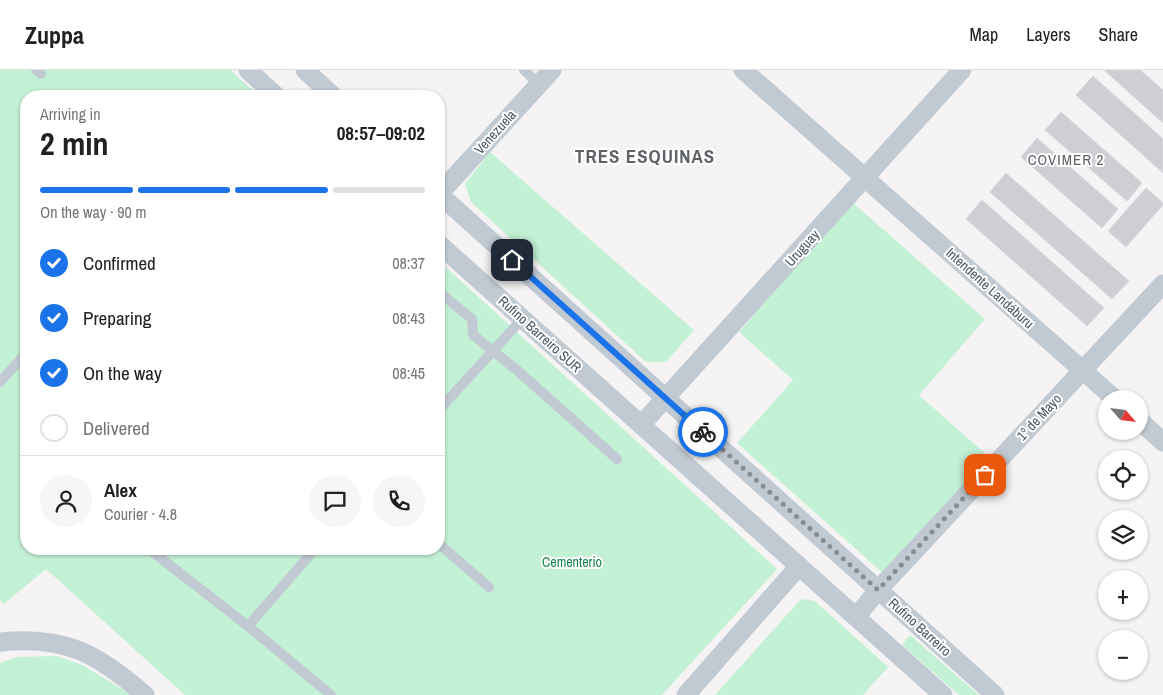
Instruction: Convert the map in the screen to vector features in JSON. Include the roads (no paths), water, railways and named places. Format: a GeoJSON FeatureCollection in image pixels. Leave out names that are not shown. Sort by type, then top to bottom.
{"type":"FeatureCollection","features":[{"type":"Feature","properties":{"kind":"street"},"geometry":{"type":"LineString","coordinates":[[248,70],[265,90]]}},
{"type":"Feature","properties":{"kind":"street"},"geometry":{"type":"LineString","coordinates":[[304,70],[326,90]]}},
{"type":"Feature","properties":{"kind":"street","name":"Venezuela"},"geometry":{"type":"LineString","coordinates":[[445,187],[552,70]]}},
{"type":"Feature","properties":{"kind":"street","name":"Intendente Landáburu"},"geometry":{"type":"LineString","coordinates":[[742,70],[1105,390]]}},
{"type":"Feature","properties":{"kind":"street","name":"Uruguay"},"geometry":{"type":"LineString","coordinates":[[640,424],[666,399],[962,70]]}},
{"type":"Feature","properties":{"kind":"street"},"geometry":{"type":"LineString","coordinates":[[445,199],[666,399]]}},
{"type":"Feature","properties":{"kind":"street","name":"Rufino Barreiro SUR"},"geometry":{"type":"LineString","coordinates":[[445,249],[640,424]]}},
{"type":"Feature","properties":{"kind":"street","name":"1º de Mayo"},"geometry":{"type":"LineString","coordinates":[[856,617],[878,590],[1163,284]]}},
{"type":"Feature","properties":{"kind":"street","name":"Rufino Barreiro"},"geometry":{"type":"LineString","coordinates":[[666,399],[996,695]]}},
{"type":"Feature","properties":{"kind":"street"},"geometry":{"type":"LineString","coordinates":[[640,424],[943,695]]}},
{"type":"Feature","properties":{"kind":"street"},"geometry":{"type":"LineString","coordinates":[[1148,428],[1163,442]]}},
{"type":"Feature","properties":{"kind":"street"},"geometry":{"type":"LineString","coordinates":[[686,695],[799,566]]}},
{"type":"Feature","properties":{"kind":"street"},"geometry":{"type":"LineString","coordinates":[[0,642],[25,639],[64,644],[93,656],[126,678],[146,695]]}},
{"type":"Feature","properties":{"kind":"lane"},"geometry":{"type":"LineString","coordinates":[[524,70],[539,84]]}},
{"type":"Feature","properties":{"kind":"lane"},"geometry":{"type":"LineString","coordinates":[[445,297],[472,319],[474,335],[518,371],[617,459]]}},
{"type":"Feature","properties":{"kind":"lane"},"geometry":{"type":"LineString","coordinates":[[445,403],[522,319]]}},
{"type":"Feature","properties":{"kind":"lane"},"geometry":{"type":"LineString","coordinates":[[0,382],[20,360]]}},
{"type":"Feature","properties":{"kind":"lane"},"geometry":{"type":"LineString","coordinates":[[445,549],[489,587]]}},
{"type":"Feature","properties":{"kind":"lane"},"geometry":{"type":"LineString","coordinates":[[157,555],[332,695]]}},
{"type":"Feature","properties":{"kind":"lane"},"geometry":{"type":"LineString","coordinates":[[248,626],[310,555]]}},
{"type":"Feature","properties":{"kind":"district","name":"TRES ESQUINAS"},"geometry":{"type":"Point","coordinates":[645,156]}},
{"type":"Feature","properties":{"kind":"district","name":"COVIMER 2"},"geometry":{"type":"Point","coordinates":[1066,159]}},
{"type":"Feature","properties":{"kind":"park label","name":"Cementerio"},"geometry":{"type":"Point","coordinates":[572,562]}}]}
